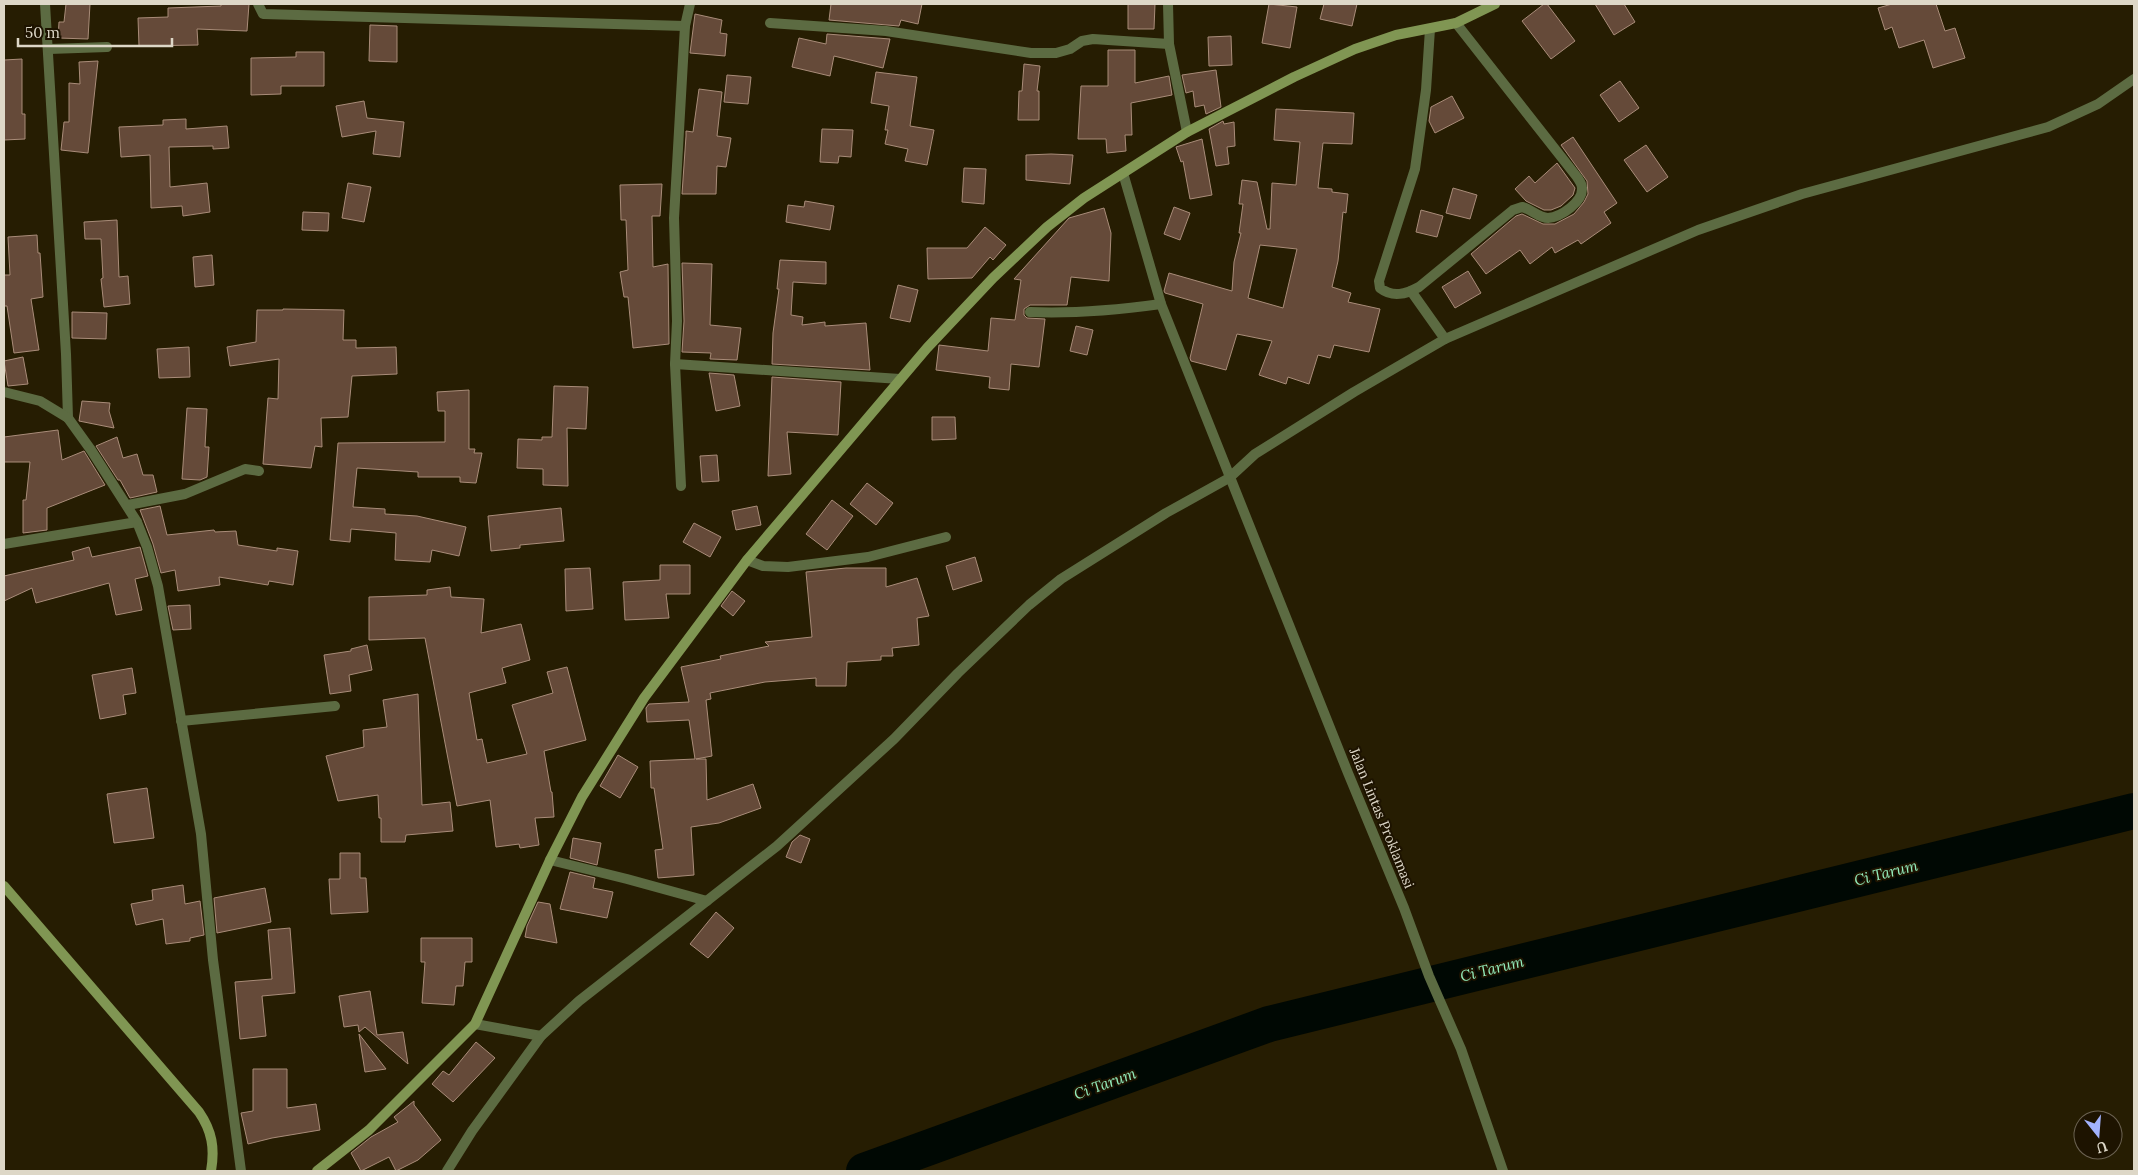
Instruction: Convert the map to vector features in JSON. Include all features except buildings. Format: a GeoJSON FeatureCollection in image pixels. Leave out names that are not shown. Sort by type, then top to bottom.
{"type":"FeatureCollection","features":[{"type":"Feature","properties":{"kind":"street"},"geometry":{"type":"LineString","coordinates":[[45,4],[68,418]]}},
{"type":"Feature","properties":{"kind":"street"},"geometry":{"type":"LineString","coordinates":[[258,4],[263,14],[685,26]]}},
{"type":"Feature","properties":{"kind":"street"},"geometry":{"type":"LineString","coordinates":[[681,486],[675,364],[677,322],[674,218],[685,26],[690,4]]}},
{"type":"Feature","properties":{"kind":"street"},"geometry":{"type":"LineString","coordinates":[[1168,4],[1169,44],[1187,132]]}},
{"type":"Feature","properties":{"kind":"street"},"geometry":{"type":"LineString","coordinates":[[318,1171],[379,1121],[475,1024],[550,860],[582,797],[644,698],[747,560],[900,378],[993,278],[1047,227],[1084,198],[1187,132],[1294,76],[1355,49],[1396,35],[1456,23],[1495,4]]}},
{"type":"Feature","properties":{"kind":"street"},"geometry":{"type":"LineString","coordinates":[[770,23],[886,31],[1031,53],[1056,53],[1070,49],[1082,41],[1093,39],[1169,44]]}},
{"type":"Feature","properties":{"kind":"street"},"geometry":{"type":"LineString","coordinates":[[1430,29],[1426,90],[1415,169],[1378,283],[1380,288],[1388,293],[1404,294],[1419,288],[1513,210],[1522,207],[1545,217],[1554,216],[1571,207],[1580,195],[1582,188],[1577,177],[1456,23]]}},
{"type":"Feature","properties":{"kind":"street"},"geometry":{"type":"LineString","coordinates":[[49,49],[106,47]]}},
{"type":"Feature","properties":{"kind":"street"},"geometry":{"type":"LineString","coordinates":[[447,1171],[472,1131],[541,1036],[579,1001],[777,846],[894,739],[958,672],[1028,605],[1069,574],[1166,513],[1229,478],[1255,454],[1354,392],[1445,339],[1698,230],[1802,194],[2048,127],[2098,104],[2134,79]]}},
{"type":"Feature","properties":{"kind":"street","name":"Jalan Lintas Proklamasi"},"geometry":{"type":"LineString","coordinates":[[1123,174],[1161,304],[1229,478],[1404,908],[1429,976],[1461,1050],[1503,1171]]}},
{"type":"Feature","properties":{"kind":"street"},"geometry":{"type":"LineString","coordinates":[[1411,291],[1445,339]]}},
{"type":"Feature","properties":{"kind":"street"},"geometry":{"type":"LineString","coordinates":[[1030,312],[1102,312],[1161,304]]}},
{"type":"Feature","properties":{"kind":"street"},"geometry":{"type":"LineString","coordinates":[[675,364],[747,370],[900,378]]}},
{"type":"Feature","properties":{"kind":"street"},"geometry":{"type":"LineString","coordinates":[[4,392],[40,401],[68,418],[128,505],[147,547],[158,586],[201,834],[213,960],[241,1171]]}},
{"type":"Feature","properties":{"kind":"street"},"geometry":{"type":"LineString","coordinates":[[128,505],[185,494],[246,469],[259,471]]}},
{"type":"Feature","properties":{"kind":"street"},"geometry":{"type":"LineString","coordinates":[[4,544],[137,522]]}},
{"type":"Feature","properties":{"kind":"street"},"geometry":{"type":"LineString","coordinates":[[747,560],[763,566],[788,567],[868,558],[946,537]]}},
{"type":"Feature","properties":{"kind":"street"},"geometry":{"type":"LineString","coordinates":[[181,721],[335,706]]}},
{"type":"Feature","properties":{"kind":"street"},"geometry":{"type":"LineString","coordinates":[[550,860],[707,901]]}},
{"type":"Feature","properties":{"kind":"street"},"geometry":{"type":"LineString","coordinates":[[4,886],[199,1112],[207,1124],[212,1137],[214,1156],[211,1171]]}},
{"type":"Feature","properties":{"kind":"street"},"geometry":{"type":"LineString","coordinates":[[475,1024],[541,1036]]}},
{"type":"Feature","properties":{"kind":"waterway","name":"Ci Tarum"},"geometry":{"type":"LineString","coordinates":[[864,1171],[1269,1024],[2134,811]]}}]}
